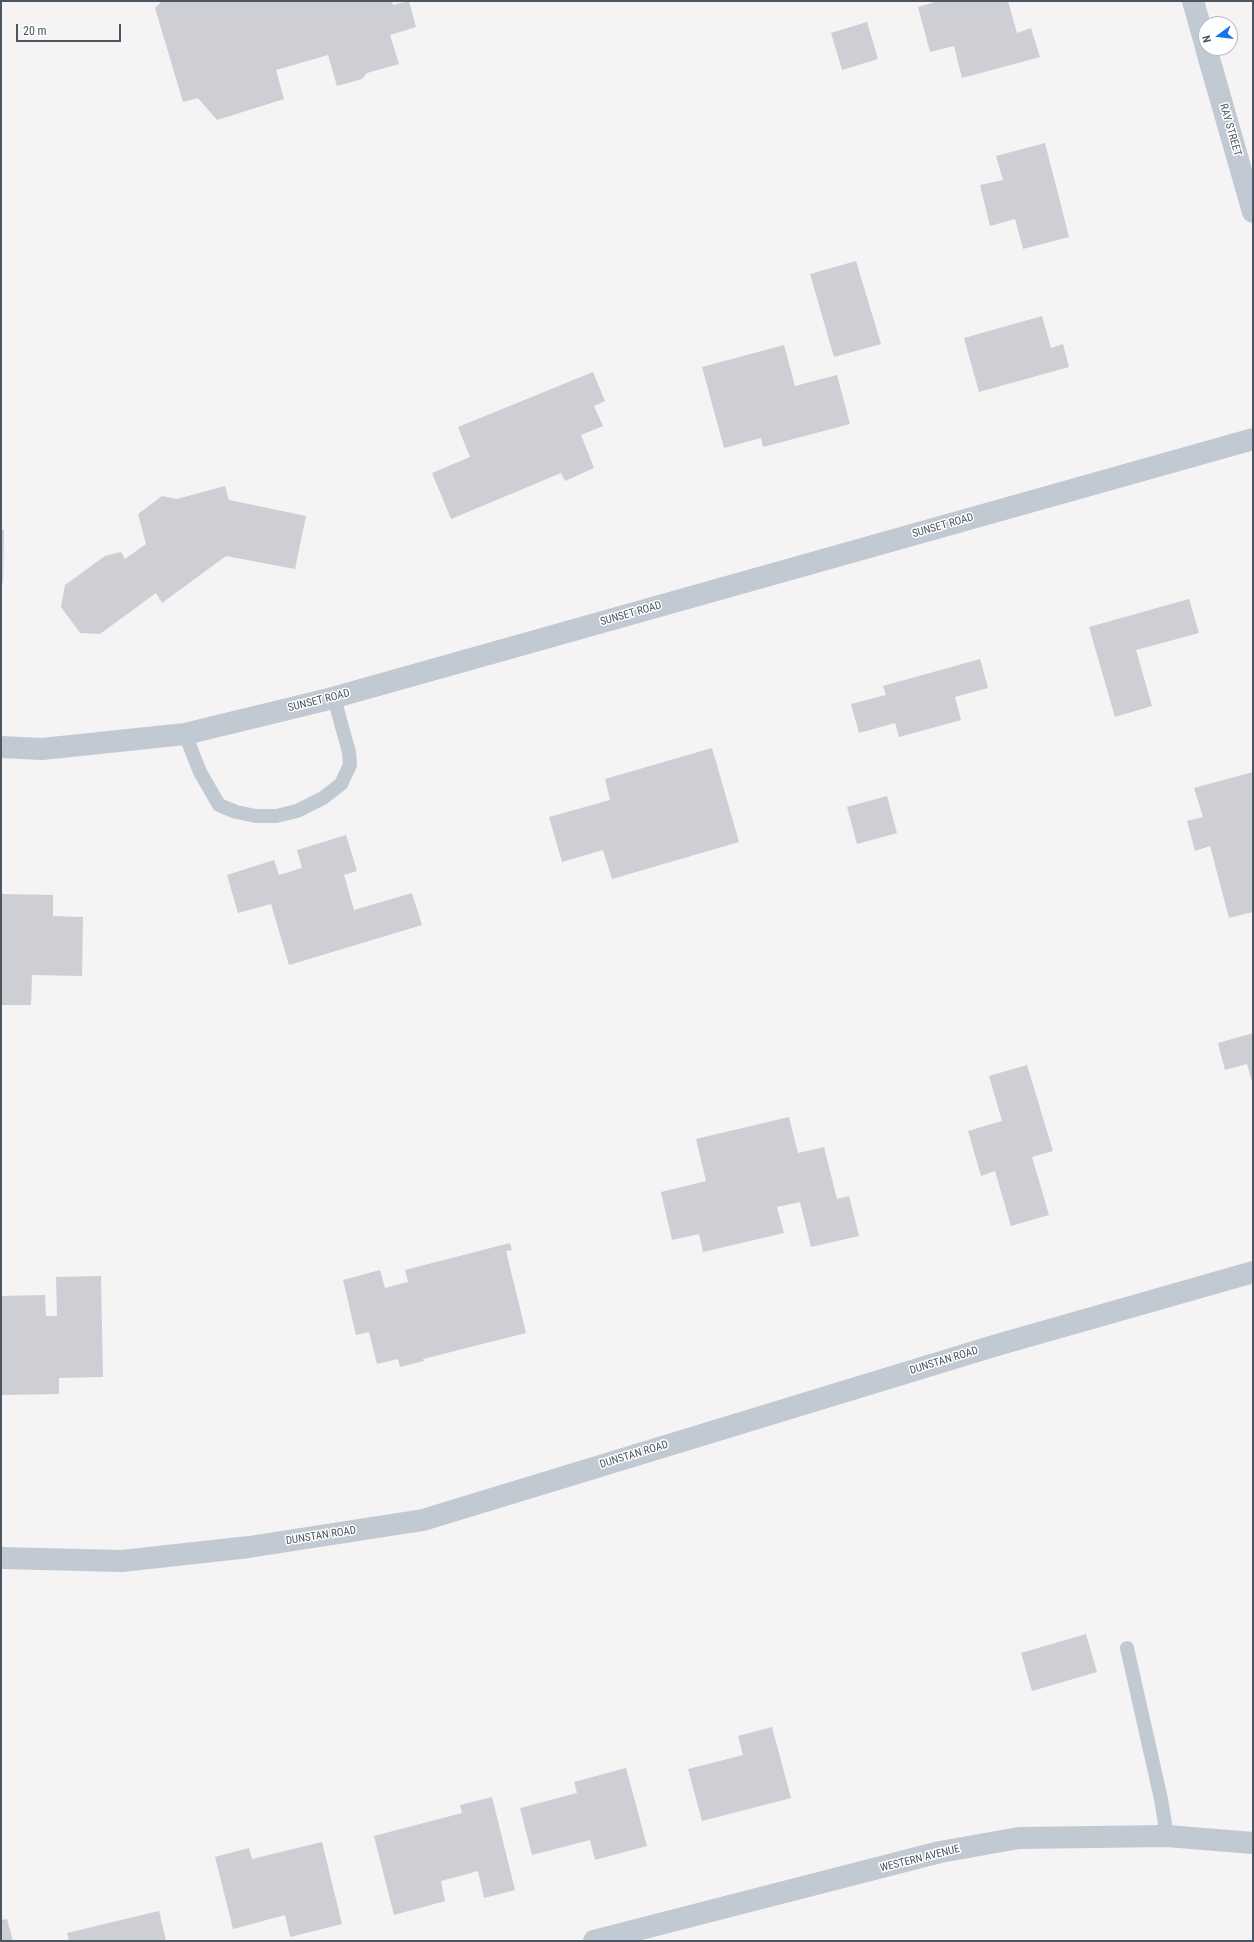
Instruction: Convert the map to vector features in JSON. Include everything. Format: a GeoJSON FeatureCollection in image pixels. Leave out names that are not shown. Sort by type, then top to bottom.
{"type":"FeatureCollection","features":[{"type":"Feature","properties":{"kind":"street","name":"RAY STREET"},"geometry":{"type":"LineString","coordinates":[[1193,1],[1198,19]]}},
{"type":"Feature","properties":{"kind":"street","name":"RAY STREET"},"geometry":{"type":"LineString","coordinates":[[1209,56],[1253,212]]}},
{"type":"Feature","properties":{"kind":"street","name":"SUNSET ROAD"},"geometry":{"type":"LineString","coordinates":[[1,747],[42,748],[185,734],[334,698],[1253,439]]}},
{"type":"Feature","properties":{"kind":"street","name":"DUNSTAN ROAD"},"geometry":{"type":"LineString","coordinates":[[1,1558],[122,1561],[249,1547],[423,1520],[997,1345],[1253,1272]]}},
{"type":"Feature","properties":{"kind":"street","name":"WESTERN AVENUE"},"geometry":{"type":"LineString","coordinates":[[594,1941],[940,1852],[1019,1838],[1167,1836],[1253,1843]]}},
{"type":"Feature","properties":{"kind":"lane"},"geometry":{"type":"LineString","coordinates":[[185,734],[200,772],[219,805],[236,812],[256,816],[276,816],[296,811],[323,798],[341,784],[350,765],[349,752],[334,698]]}},
{"type":"Feature","properties":{"kind":"lane"},"geometry":{"type":"LineString","coordinates":[[1127,1648],[1161,1799],[1167,1836]]}},
{"type":"Feature","properties":{"kind":"building"},"geometry":{"type":"Polygon","coordinates":[[[162,1],[392,1],[393,5],[409,1],[416,27],[390,35],[399,64],[367,73],[362,79],[337,86],[328,55],[276,70],[284,99],[217,120],[198,98],[183,102],[155,8],[162,1]]]}},
{"type":"Feature","properties":{"kind":"building"},"geometry":{"type":"Polygon","coordinates":[[[938,1],[1008,1],[1017,33],[1031,28],[1040,57],[962,78],[954,46],[930,52],[918,7],[938,1]]]}},
{"type":"Feature","properties":{"kind":"building"},"geometry":{"type":"Polygon","coordinates":[[[867,22],[878,59],[842,70],[831,33],[867,22]]]}},
{"type":"Feature","properties":{"kind":"building"},"geometry":{"type":"Polygon","coordinates":[[[1045,143],[1069,237],[1023,249],[1015,219],[990,226],[980,185],[1003,180],[996,156],[1045,143]]]}},
{"type":"Feature","properties":{"kind":"building"},"geometry":{"type":"Polygon","coordinates":[[[856,261],[881,344],[834,357],[810,274],[856,261]]]}},
{"type":"Feature","properties":{"kind":"building"},"geometry":{"type":"Polygon","coordinates":[[[1042,316],[1051,348],[1063,344],[1069,367],[979,392],[964,338],[1042,316]]]}},
{"type":"Feature","properties":{"kind":"building"},"geometry":{"type":"Polygon","coordinates":[[[784,345],[795,386],[837,375],[850,424],[763,447],[761,438],[724,448],[702,367],[784,345]]]}},
{"type":"Feature","properties":{"kind":"building"},"geometry":{"type":"Polygon","coordinates":[[[593,372],[605,401],[594,406],[603,426],[581,435],[594,468],[565,481],[561,473],[451,519],[432,473],[470,457],[458,427],[593,372]]]}},
{"type":"Feature","properties":{"kind":"building"},"geometry":{"type":"Polygon","coordinates":[[[225,486],[229,500],[306,516],[295,569],[226,556],[162,603],[156,593],[100,634],[80,633],[61,607],[65,585],[105,556],[121,552],[125,559],[146,544],[138,514],[162,496],[177,499],[225,486]]]}},
{"type":"Feature","properties":{"kind":"building"},"geometry":{"type":"Polygon","coordinates":[[[1,530],[4,530],[3,583],[1,583],[1,530]]]}},
{"type":"Feature","properties":{"kind":"building"},"geometry":{"type":"Polygon","coordinates":[[[1189,599],[1199,633],[1136,650],[1152,706],[1115,717],[1089,627],[1189,599]]]}},
{"type":"Feature","properties":{"kind":"building"},"geometry":{"type":"Polygon","coordinates":[[[980,659],[988,688],[955,697],[961,720],[899,737],[895,723],[859,733],[851,704],[886,695],[883,686],[980,659]]]}},
{"type":"Feature","properties":{"kind":"building"},"geometry":{"type":"Polygon","coordinates":[[[712,748],[739,842],[612,879],[603,850],[562,862],[549,817],[610,800],[605,779],[712,748]]]}},
{"type":"Feature","properties":{"kind":"building"},"geometry":{"type":"Polygon","coordinates":[[[1253,772],[1253,912],[1229,918],[1210,846],[1195,851],[1187,821],[1203,817],[1194,788],[1253,772]]]}},
{"type":"Feature","properties":{"kind":"building"},"geometry":{"type":"Polygon","coordinates":[[[887,796],[897,833],[857,844],[847,807],[887,796]]]}},
{"type":"Feature","properties":{"kind":"building"},"geometry":{"type":"Polygon","coordinates":[[[346,835],[357,871],[344,875],[354,910],[412,893],[422,925],[289,965],[271,904],[238,913],[227,875],[274,860],[279,875],[302,868],[297,850],[346,835]]]}},
{"type":"Feature","properties":{"kind":"building"},"geometry":{"type":"Polygon","coordinates":[[[1,894],[53,895],[53,916],[83,917],[82,976],[32,975],[31,1005],[1,1005],[1,894]]]}},
{"type":"Feature","properties":{"kind":"building"},"geometry":{"type":"Polygon","coordinates":[[[1253,1033],[1253,1085],[1247,1064],[1225,1070],[1218,1043],[1253,1033]]]}},
{"type":"Feature","properties":{"kind":"building"},"geometry":{"type":"Polygon","coordinates":[[[1027,1065],[1053,1151],[1032,1157],[1049,1215],[1011,1226],[995,1171],[981,1176],[968,1131],[1002,1121],[989,1076],[1027,1065]]]}},
{"type":"Feature","properties":{"kind":"building"},"geometry":{"type":"Polygon","coordinates":[[[789,1117],[798,1153],[824,1147],[837,1199],[849,1196],[859,1236],[811,1247],[800,1202],[777,1207],[784,1233],[703,1252],[699,1234],[672,1240],[661,1192],[706,1181],[696,1139],[789,1117]]]}},
{"type":"Feature","properties":{"kind":"building"},"geometry":{"type":"Polygon","coordinates":[[[510,1243],[512,1250],[506,1251],[526,1333],[423,1359],[424,1361],[400,1367],[398,1359],[377,1364],[369,1332],[356,1335],[343,1280],[380,1270],[385,1288],[408,1282],[405,1270],[510,1243]]]}},
{"type":"Feature","properties":{"kind":"building"},"geometry":{"type":"Polygon","coordinates":[[[101,1276],[103,1377],[59,1378],[59,1394],[1,1395],[1,1296],[45,1295],[46,1316],[57,1316],[56,1277],[101,1276]]]}},
{"type":"Feature","properties":{"kind":"building"},"geometry":{"type":"Polygon","coordinates":[[[1086,1634],[1097,1672],[1032,1691],[1021,1653],[1086,1634]]]}},
{"type":"Feature","properties":{"kind":"building"},"geometry":{"type":"Polygon","coordinates":[[[772,1727],[791,1798],[702,1821],[688,1769],[743,1755],[738,1736],[772,1727]]]}},
{"type":"Feature","properties":{"kind":"building"},"geometry":{"type":"Polygon","coordinates":[[[626,1768],[647,1846],[595,1860],[590,1840],[532,1855],[520,1808],[577,1793],[574,1782],[626,1768]]]}},
{"type":"Feature","properties":{"kind":"building"},"geometry":{"type":"Polygon","coordinates":[[[492,1797],[515,1890],[484,1898],[478,1871],[441,1881],[445,1901],[394,1915],[374,1836],[462,1813],[460,1805],[492,1797]]]}},
{"type":"Feature","properties":{"kind":"building"},"geometry":{"type":"Polygon","coordinates":[[[322,1842],[342,1924],[290,1937],[285,1915],[233,1929],[215,1857],[249,1848],[252,1859],[322,1842]]]}},
{"type":"Feature","properties":{"kind":"building"},"geometry":{"type":"Polygon","coordinates":[[[159,1911],[166,1941],[69,1941],[67,1933],[159,1911]]]}},
{"type":"Feature","properties":{"kind":"building"},"geometry":{"type":"Polygon","coordinates":[[[7,1919],[13,1941],[1,1941],[1,1920],[7,1919]]]}}]}
